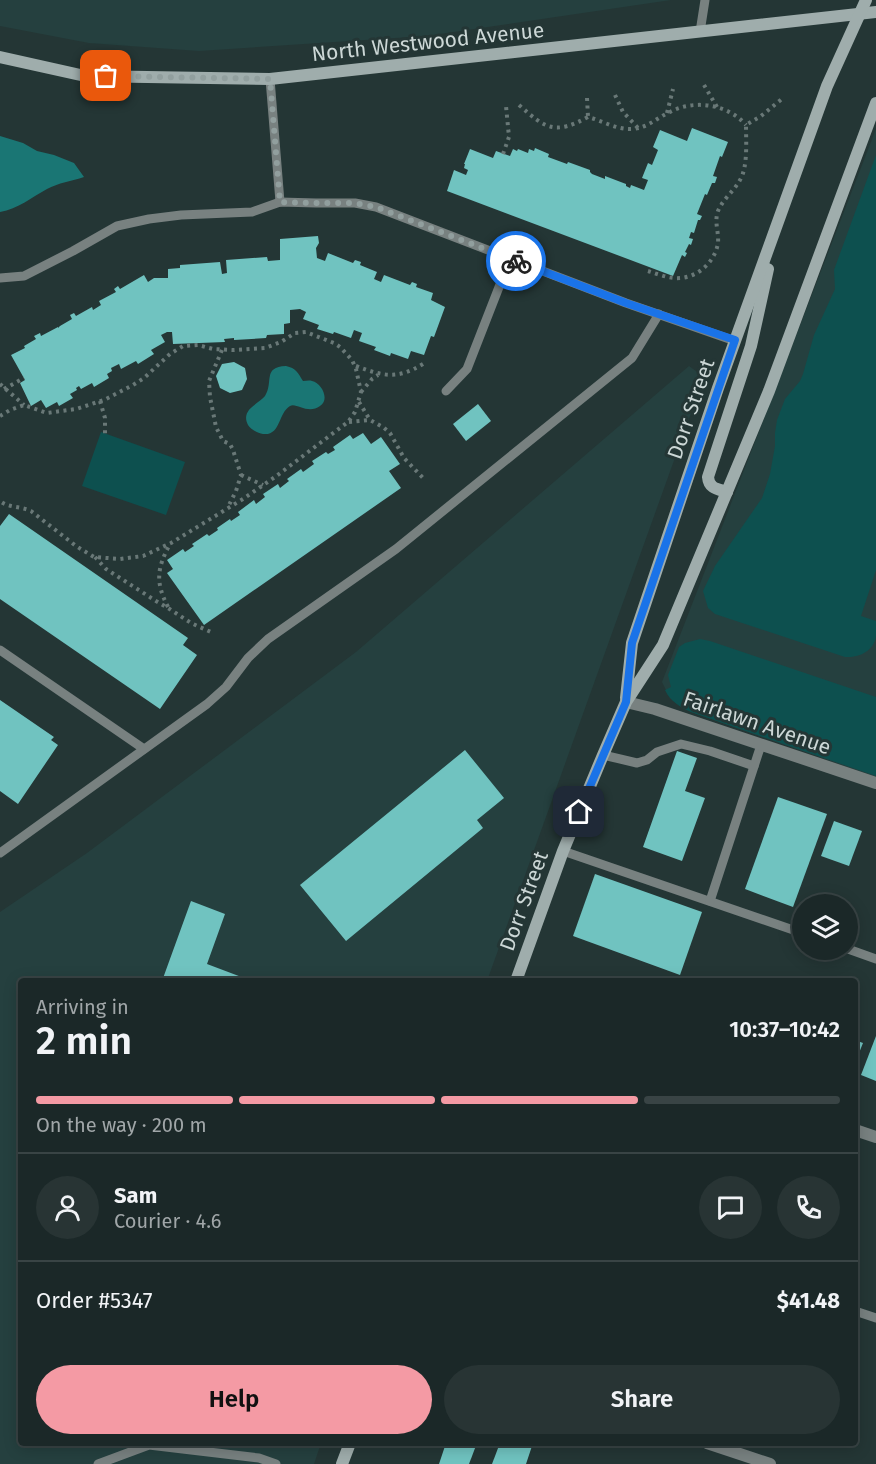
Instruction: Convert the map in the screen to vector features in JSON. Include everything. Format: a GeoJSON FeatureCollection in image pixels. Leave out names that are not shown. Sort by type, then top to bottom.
{"type":"FeatureCollection","features":[{"type":"Feature","properties":{"kind":"main road","name":"Dorr Street"},"geometry":{"type":"LineString","coordinates":[[626,702],[632,643],[735,340],[827,86],[866,0]]}},
{"type":"Feature","properties":{"kind":"main road","name":"North Westwood Avenue"},"geometry":{"type":"LineString","coordinates":[[0,57],[85,76],[270,79],[876,12]]}},
{"type":"Feature","properties":{"kind":"main road","name":"Dorr Street"},"geometry":{"type":"LineString","coordinates":[[517,978],[562,850],[626,702],[663,645],[728,492],[769,391],[876,103]]}},
{"type":"Feature","properties":{"kind":"main road"},"geometry":{"type":"LineString","coordinates":[[728,492],[710,485],[708,477],[751,346],[778,224]]}},
{"type":"Feature","properties":{"kind":"main road"},"geometry":{"type":"LineString","coordinates":[[735,340],[751,346]]}},
{"type":"Feature","properties":{"kind":"main road"},"geometry":{"type":"LineString","coordinates":[[342,1464],[349,1446]]}},
{"type":"Feature","properties":{"kind":"street","name":"Fairlawn Avenue"},"geometry":{"type":"LineString","coordinates":[[626,702],[655,709],[876,783]]}},
{"type":"Feature","properties":{"kind":"street"},"geometry":{"type":"LineString","coordinates":[[858,1131],[876,1137]]}},
{"type":"Feature","properties":{"kind":"street"},"geometry":{"type":"LineString","coordinates":[[716,1446],[770,1464]]}},
{"type":"Feature","properties":{"kind":"lane"},"geometry":{"type":"LineString","coordinates":[[700,32],[705,0]]}},
{"type":"Feature","properties":{"kind":"lane"},"geometry":{"type":"LineString","coordinates":[[270,79],[280,202]]}},
{"type":"Feature","properties":{"kind":"lane"},"geometry":{"type":"LineString","coordinates":[[0,278],[24,276],[117,226],[149,219],[181,215],[252,212],[280,202],[355,203],[376,207],[626,303],[735,340]]}},
{"type":"Feature","properties":{"kind":"lane"},"geometry":{"type":"LineString","coordinates":[[446,391],[467,369],[510,259]]}},
{"type":"Feature","properties":{"kind":"lane"},"geometry":{"type":"LineString","coordinates":[[0,853],[207,704],[226,687],[248,658],[268,639],[396,549],[632,358],[659,314]]}},
{"type":"Feature","properties":{"kind":"lane"},"geometry":{"type":"LineString","coordinates":[[0,650],[144,749]]}},
{"type":"Feature","properties":{"kind":"lane"},"geometry":{"type":"LineString","coordinates":[[603,755],[637,763],[647,760],[657,752],[681,744],[754,766]]}},
{"type":"Feature","properties":{"kind":"lane"},"geometry":{"type":"LineString","coordinates":[[710,901],[761,745]]}},
{"type":"Feature","properties":{"kind":"lane"},"geometry":{"type":"LineString","coordinates":[[562,850],[792,930]]}},
{"type":"Feature","properties":{"kind":"lane"},"geometry":{"type":"LineString","coordinates":[[858,953],[876,959]]}},
{"type":"Feature","properties":{"kind":"lane"},"geometry":{"type":"LineString","coordinates":[[858,1312],[876,1318]]}},
{"type":"Feature","properties":{"kind":"lane"},"geometry":{"type":"LineString","coordinates":[[98,1464],[146,1446]]}},
{"type":"Feature","properties":{"kind":"lane"},"geometry":{"type":"LineString","coordinates":[[157,1446],[259,1458],[273,1463]]}},
{"type":"Feature","properties":{"kind":"path"},"geometry":{"type":"LineString","coordinates":[[704,85],[717,107]]}},
{"type":"Feature","properties":{"kind":"path"},"geometry":{"type":"LineString","coordinates":[[667,113],[673,89]]}},
{"type":"Feature","properties":{"kind":"path"},"geometry":{"type":"LineString","coordinates":[[615,95],[624,112],[638,128]]}},
{"type":"Feature","properties":{"kind":"path"},"geometry":{"type":"LineString","coordinates":[[587,98],[588,117]]}},
{"type":"Feature","properties":{"kind":"path"},"geometry":{"type":"LineString","coordinates":[[746,125],[783,98]]}},
{"type":"Feature","properties":{"kind":"path"},"geometry":{"type":"LineString","coordinates":[[519,105],[535,119],[551,127],[571,125],[588,117],[620,129],[638,128],[652,124],[672,110],[689,106],[717,107],[739,116],[746,125],[743,175],[719,207],[717,246],[710,262],[702,271],[681,278],[671,278],[648,271]]}},
{"type":"Feature","properties":{"kind":"path"},"geometry":{"type":"LineString","coordinates":[[503,154],[509,137],[507,106]]}},
{"type":"Feature","properties":{"kind":"path"},"geometry":{"type":"LineString","coordinates":[[0,384],[24,405],[47,413],[76,409],[112,397],[138,382],[170,354],[183,346],[198,345],[222,350],[265,348],[294,333],[306,332],[334,343],[346,354],[354,366],[361,392],[355,412],[348,422],[263,485],[171,543],[143,556],[120,559],[94,557]]}},
{"type":"Feature","properties":{"kind":"path"},"geometry":{"type":"LineString","coordinates":[[222,350],[209,381],[210,397],[216,427],[223,441],[230,444],[240,475],[236,491],[227,508]]}},
{"type":"Feature","properties":{"kind":"path"},"geometry":{"type":"LineString","coordinates":[[354,366],[379,375],[396,374],[423,364]]}},
{"type":"Feature","properties":{"kind":"path"},"geometry":{"type":"LineString","coordinates":[[361,392],[372,379],[379,375]]}},
{"type":"Feature","properties":{"kind":"path"},"geometry":{"type":"LineString","coordinates":[[4,389],[24,378]]}},
{"type":"Feature","properties":{"kind":"path"},"geometry":{"type":"LineString","coordinates":[[100,401],[105,418],[105,434]]}},
{"type":"Feature","properties":{"kind":"path"},"geometry":{"type":"LineString","coordinates":[[359,401],[370,420],[390,433],[404,458],[424,479]]}},
{"type":"Feature","properties":{"kind":"path"},"geometry":{"type":"LineString","coordinates":[[0,416],[24,405]]}},
{"type":"Feature","properties":{"kind":"path"},"geometry":{"type":"LineString","coordinates":[[348,422],[370,420]]}},
{"type":"Feature","properties":{"kind":"path"},"geometry":{"type":"LineString","coordinates":[[240,475],[263,485]]}},
{"type":"Feature","properties":{"kind":"path"},"geometry":{"type":"LineString","coordinates":[[0,501],[6,506]]}},
{"type":"Feature","properties":{"kind":"path"},"geometry":{"type":"LineString","coordinates":[[0,507],[17,506],[31,511],[94,557],[106,569],[191,623],[213,633]]}},
{"type":"Feature","properties":{"kind":"path"},"geometry":{"type":"LineString","coordinates":[[168,608],[160,591],[158,574],[161,562],[171,543]]}},
{"type":"Feature","properties":{"kind":"shaded area"},"geometry":{"type":"Polygon","coordinates":[[[0,0],[671,0],[426,36],[199,51],[89,43],[0,26],[0,0]]]}},
{"type":"Feature","properties":{"kind":"shaded area"},"geometry":{"type":"Polygon","coordinates":[[[876,129],[876,777],[691,712],[670,698],[662,682],[876,129]]]}},
{"type":"Feature","properties":{"kind":"shaded area"},"geometry":{"type":"Polygon","coordinates":[[[0,136],[74,163],[84,177],[51,187],[19,206],[0,212],[0,136]]]}},
{"type":"Feature","properties":{"kind":"shaded area"},"geometry":{"type":"Polygon","coordinates":[[[876,155],[876,570],[861,616],[876,621],[876,636],[869,650],[855,656],[845,657],[715,614],[708,608],[703,591],[715,566],[762,498],[770,474],[777,420],[785,399],[800,381],[814,335],[835,289],[834,270],[876,155]]]}},
{"type":"Feature","properties":{"kind":"shaded area"},"geometry":{"type":"Polygon","coordinates":[[[286,366],[298,373],[303,381],[316,382],[319,385],[324,392],[323,403],[311,409],[290,406],[273,431],[269,434],[257,432],[248,425],[246,415],[268,391],[271,372],[286,366]]]}},
{"type":"Feature","properties":{"kind":"shaded area"},"geometry":{"type":"Polygon","coordinates":[[[689,366],[704,377],[488,978],[18,978],[18,1446],[320,1446],[314,1464],[0,1464],[0,912],[87,853],[356,652],[689,366]]]}},
{"type":"Feature","properties":{"kind":"shaded area"},"geometry":{"type":"Polygon","coordinates":[[[101,432],[185,462],[166,515],[82,486],[101,432]]]}},
{"type":"Feature","properties":{"kind":"shaded area"},"geometry":{"type":"Polygon","coordinates":[[[700,639],[876,697],[876,776],[691,712],[676,703],[665,690],[671,687],[668,675],[679,647],[700,639]]]}},
{"type":"Feature","properties":{"kind":"building"},"geometry":{"type":"Polygon","coordinates":[[[692,128],[728,142],[713,176],[717,177],[715,183],[712,183],[707,195],[705,194],[697,214],[702,216],[698,220],[694,233],[691,232],[689,238],[693,239],[691,245],[689,244],[685,252],[687,253],[685,257],[682,255],[673,276],[447,191],[454,170],[466,175],[468,170],[464,168],[464,164],[470,149],[493,158],[496,151],[510,156],[513,149],[528,153],[529,149],[534,151],[535,148],[549,154],[548,157],[590,170],[592,174],[605,179],[605,176],[626,184],[630,188],[631,185],[644,190],[648,180],[642,178],[648,163],[652,165],[658,150],[653,147],[660,130],[687,141],[692,128]]]}},
{"type":"Feature","properties":{"kind":"building"},"geometry":{"type":"Polygon","coordinates":[[[318,236],[317,258],[325,261],[328,253],[353,263],[355,260],[361,262],[360,265],[377,272],[374,279],[381,282],[384,275],[410,285],[412,282],[417,284],[416,287],[433,293],[431,300],[445,307],[434,337],[431,336],[424,355],[411,351],[408,359],[391,353],[390,356],[374,350],[376,347],[359,341],[362,333],[354,330],[351,338],[317,329],[319,325],[303,319],[306,312],[300,309],[290,310],[290,323],[284,324],[284,334],[267,335],[266,338],[234,340],[234,338],[224,339],[225,342],[173,344],[172,332],[167,332],[161,335],[165,342],[151,350],[154,354],[138,364],[136,361],[121,369],[119,364],[111,368],[112,371],[107,374],[109,378],[94,387],[92,383],[81,389],[79,386],[70,394],[73,398],[59,406],[57,402],[46,408],[41,400],[31,406],[20,383],[25,380],[11,355],[36,339],[34,336],[40,333],[41,336],[72,319],[70,315],[74,313],[76,316],[101,305],[99,301],[116,292],[114,289],[118,286],[120,289],[144,275],[148,282],[154,278],[168,278],[168,269],[180,268],[180,265],[220,262],[222,274],[227,273],[226,260],[267,257],[268,261],[280,260],[280,239],[318,236]]]}},
{"type":"Feature","properties":{"kind":"building"},"geometry":{"type":"Polygon","coordinates":[[[234,362],[245,368],[247,379],[242,390],[230,393],[220,388],[216,376],[222,364],[234,362]]]}},
{"type":"Feature","properties":{"kind":"building"},"geometry":{"type":"Polygon","coordinates":[[[478,404],[491,421],[466,441],[453,424],[478,404]]]}},
{"type":"Feature","properties":{"kind":"building"},"geometry":{"type":"Polygon","coordinates":[[[363,433],[371,444],[381,437],[400,464],[389,471],[401,488],[204,625],[167,573],[173,569],[167,560],[183,549],[185,552],[194,546],[192,544],[207,534],[209,536],[230,519],[231,521],[240,515],[238,512],[254,500],[256,504],[265,497],[263,494],[278,484],[280,488],[289,481],[287,479],[301,469],[303,472],[314,464],[312,461],[326,452],[328,454],[335,450],[333,447],[350,435],[353,439],[363,433]]]}},
{"type":"Feature","properties":{"kind":"building"},"geometry":{"type":"Polygon","coordinates":[[[9,514],[188,638],[183,645],[197,655],[160,709],[0,599],[0,526],[9,514]]]}},
{"type":"Feature","properties":{"kind":"building"},"geometry":{"type":"Polygon","coordinates":[[[0,700],[54,737],[51,740],[58,745],[18,804],[0,791],[0,700]]]}},
{"type":"Feature","properties":{"kind":"building"},"geometry":{"type":"Polygon","coordinates":[[[465,750],[504,798],[477,820],[483,828],[346,941],[300,885],[465,750]]]}},
{"type":"Feature","properties":{"kind":"building"},"geometry":{"type":"Polygon","coordinates":[[[677,751],[697,758],[685,791],[705,798],[682,861],[643,847],[677,751]]]}},
{"type":"Feature","properties":{"kind":"building"},"geometry":{"type":"Polygon","coordinates":[[[778,797],[827,814],[798,894],[792,894],[792,907],[745,889],[778,797]]]}},
{"type":"Feature","properties":{"kind":"building"},"geometry":{"type":"Polygon","coordinates":[[[834,821],[862,831],[849,866],[821,856],[834,821]]]}},
{"type":"Feature","properties":{"kind":"building"},"geometry":{"type":"Polygon","coordinates":[[[595,874],[702,912],[680,975],[573,936],[595,874]]]}},
{"type":"Feature","properties":{"kind":"building"},"geometry":{"type":"Polygon","coordinates":[[[191,901],[225,914],[207,964],[244,978],[163,978],[191,901]]]}},
{"type":"Feature","properties":{"kind":"building"},"geometry":{"type":"Polygon","coordinates":[[[876,1036],[876,1081],[861,1075],[876,1036]]]}},
{"type":"Feature","properties":{"kind":"building"},"geometry":{"type":"Polygon","coordinates":[[[858,1041],[863,1043],[858,1056],[858,1041]]]}},
{"type":"Feature","properties":{"kind":"building"},"geometry":{"type":"Polygon","coordinates":[[[445,1446],[476,1446],[469,1464],[439,1464],[445,1446]]]}},
{"type":"Feature","properties":{"kind":"building"},"geometry":{"type":"Polygon","coordinates":[[[499,1446],[532,1446],[526,1464],[492,1464],[499,1446]]]}},
{"type":"Feature","properties":{"kind":"way so far"},"geometry":{"type":"LineString","coordinates":[[106,76],[270,79],[280,202],[355,203],[376,207],[516,261]]}},
{"type":"Feature","properties":{"kind":"route"},"geometry":{"type":"LineString","coordinates":[[516,261],[626,303],[735,340],[632,643],[626,702],[579,812]]}}]}
